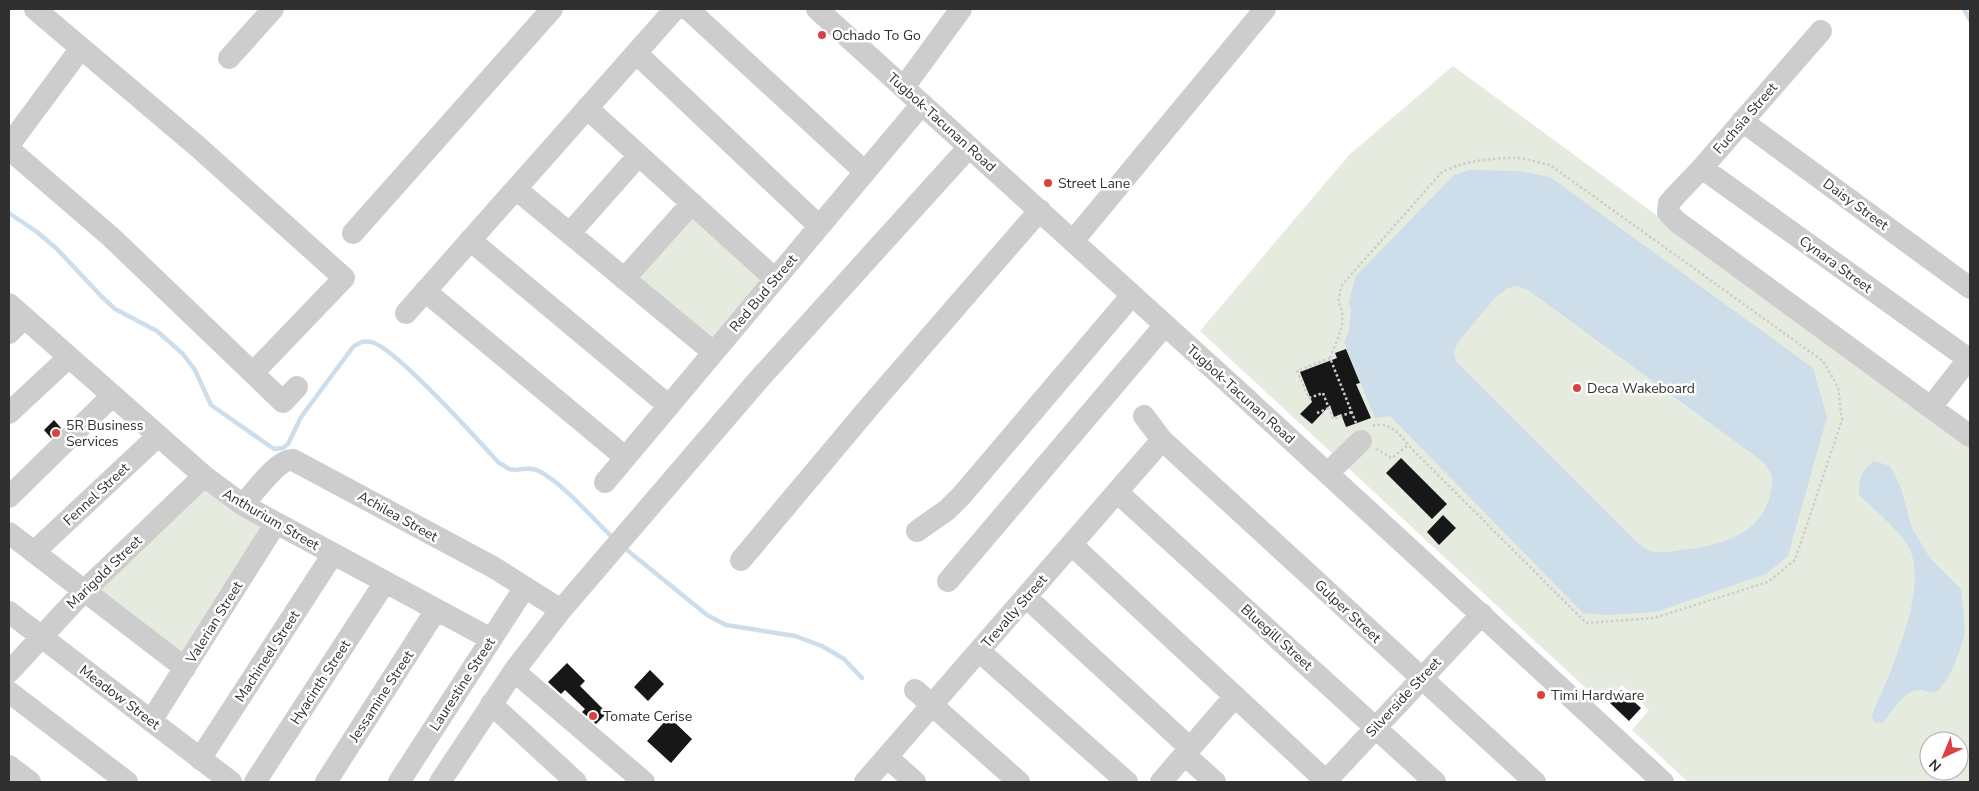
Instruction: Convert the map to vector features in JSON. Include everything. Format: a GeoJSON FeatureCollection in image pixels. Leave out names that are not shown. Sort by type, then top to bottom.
{"type":"FeatureCollection","features":[{"type":"Feature","properties":{"kind":"street"},"geometry":{"type":"LineString","coordinates":[[35,9],[197,146],[344,278],[253,373]]}},
{"type":"Feature","properties":{"kind":"street"},"geometry":{"type":"LineString","coordinates":[[228,58],[273,9]]}},
{"type":"Feature","properties":{"kind":"street"},"geometry":{"type":"LineString","coordinates":[[353,234],[552,9]]}},
{"type":"Feature","properties":{"kind":"street"},"geometry":{"type":"LineString","coordinates":[[406,313],[675,9]]}},
{"type":"Feature","properties":{"kind":"street"},"geometry":{"type":"LineString","coordinates":[[688,9],[865,172]]}},
{"type":"Feature","properties":{"kind":"street","name":"Tugbok-Tacunan Road"},"geometry":{"type":"LineString","coordinates":[[817,9],[1328,473],[1663,782]]}},
{"type":"Feature","properties":{"kind":"street"},"geometry":{"type":"LineString","coordinates":[[904,87],[961,9]]}},
{"type":"Feature","properties":{"kind":"street"},"geometry":{"type":"LineString","coordinates":[[1073,241],[1265,9]]}},
{"type":"Feature","properties":{"kind":"street","name":"Fuchsia Street"},"geometry":{"type":"LineString","coordinates":[[1820,31],[1702,168],[1669,203],[1668,212],[1676,221],[1931,407]]}},
{"type":"Feature","properties":{"kind":"street"},"geometry":{"type":"LineString","coordinates":[[9,144],[50,103],[81,48]]}},
{"type":"Feature","properties":{"kind":"street"},"geometry":{"type":"LineString","coordinates":[[636,53],[819,226]]}},
{"type":"Feature","properties":{"kind":"street","name":"Red Bud Street"},"geometry":{"type":"LineString","coordinates":[[605,482],[922,104]]}},
{"type":"Feature","properties":{"kind":"street"},"geometry":{"type":"LineString","coordinates":[[587,108],[775,279]]}},
{"type":"Feature","properties":{"kind":"street","name":"Daisy Street"},"geometry":{"type":"LineString","coordinates":[[1742,121],[1970,288]]}},
{"type":"Feature","properties":{"kind":"street"},"geometry":{"type":"LineString","coordinates":[[440,782],[514,671],[561,610],[760,378],[969,147]]}},
{"type":"Feature","properties":{"kind":"street"},"geometry":{"type":"LineString","coordinates":[[9,149],[104,231],[284,402],[297,387]]}},
{"type":"Feature","properties":{"kind":"street"},"geometry":{"type":"LineString","coordinates":[[570,233],[639,155]]}},
{"type":"Feature","properties":{"kind":"street","name":"Cynara Street"},"geometry":{"type":"LineString","coordinates":[[1702,168],[1970,359]]}},
{"type":"Feature","properties":{"kind":"street"},"geometry":{"type":"LineString","coordinates":[[516,189],[714,352]]}},
{"type":"Feature","properties":{"kind":"street"},"geometry":{"type":"LineString","coordinates":[[624,279],[692,203]]}},
{"type":"Feature","properties":{"kind":"street"},"geometry":{"type":"LineString","coordinates":[[741,560],[876,398],[1040,210]]}},
{"type":"Feature","properties":{"kind":"street"},"geometry":{"type":"LineString","coordinates":[[470,240],[669,406]]}},
{"type":"Feature","properties":{"kind":"street"},"geometry":{"type":"LineString","coordinates":[[425,291],[625,457]]}},
{"type":"Feature","properties":{"kind":"street"},"geometry":{"type":"LineString","coordinates":[[917,531],[947,510],[962,495],[1132,295]]}},
{"type":"Feature","properties":{"kind":"street","name":"Anthurium Street"},"geometry":{"type":"LineString","coordinates":[[14,318],[69,357],[204,476],[243,505],[491,639]]}},
{"type":"Feature","properties":{"kind":"street"},"geometry":{"type":"LineString","coordinates":[[948,581],[1165,325]]}},
{"type":"Feature","properties":{"kind":"street"},"geometry":{"type":"LineString","coordinates":[[9,413],[69,357]]}},
{"type":"Feature","properties":{"kind":"street"},"geometry":{"type":"LineString","coordinates":[[1970,359],[1931,407],[1970,436]]}},
{"type":"Feature","properties":{"kind":"street"},"geometry":{"type":"LineString","coordinates":[[9,497],[112,396]]}},
{"type":"Feature","properties":{"kind":"street","name":"Gulper Street"},"geometry":{"type":"LineString","coordinates":[[1144,416],[1162,440],[1534,782]]}},
{"type":"Feature","properties":{"kind":"street"},"geometry":{"type":"LineString","coordinates":[[1328,473],[1362,432]]}},
{"type":"Feature","properties":{"kind":"street","name":"Fennel Street"},"geometry":{"type":"LineString","coordinates":[[34,552],[158,436]]}},
{"type":"Feature","properties":{"kind":"street","name":"Trevally Street"},"geometry":{"type":"LineString","coordinates":[[865,782],[1162,440]]}},
{"type":"Feature","properties":{"kind":"street","name":"Achilea Street"},"geometry":{"type":"LineString","coordinates":[[243,505],[279,465],[288,459],[293,460],[493,567],[561,610]]}},
{"type":"Feature","properties":{"kind":"street","name":"Marigold Street"},"geometry":{"type":"LineString","coordinates":[[9,672],[40,636],[84,591],[204,476]]}},
{"type":"Feature","properties":{"kind":"street","name":"Bluegill Street"},"geometry":{"type":"LineString","coordinates":[[1117,492],[1376,726],[1435,782]]}},
{"type":"Feature","properties":{"kind":"street","name":"Valerian Street"},"geometry":{"type":"LineString","coordinates":[[151,721],[276,523]]}},
{"type":"Feature","properties":{"kind":"street"},"geometry":{"type":"LineString","coordinates":[[9,533],[184,668]]}},
{"type":"Feature","properties":{"kind":"street"},"geometry":{"type":"LineString","coordinates":[[1072,545],[1327,782]]}},
{"type":"Feature","properties":{"kind":"street","name":"Machineel Street"},"geometry":{"type":"LineString","coordinates":[[200,759],[333,554]]}},
{"type":"Feature","properties":{"kind":"street","name":"Hyacinth Street"},"geometry":{"type":"LineString","coordinates":[[255,782],[384,582]]}},
{"type":"Feature","properties":{"kind":"street","name":"Laurestine Street"},"geometry":{"type":"LineString","coordinates":[[399,782],[525,587]]}},
{"type":"Feature","properties":{"kind":"street"},"geometry":{"type":"LineString","coordinates":[[1026,597],[1188,752],[1215,782]]}},
{"type":"Feature","properties":{"kind":"street","name":"Jessamine Street"},"geometry":{"type":"LineString","coordinates":[[326,782],[436,610]]}},
{"type":"Feature","properties":{"kind":"street","name":"Meadow Street"},"geometry":{"type":"LineString","coordinates":[[9,612],[231,782]]}},
{"type":"Feature","properties":{"kind":"street","name":"Silverside Street"},"geometry":{"type":"LineString","coordinates":[[1327,782],[1376,726],[1482,614]]}},
{"type":"Feature","properties":{"kind":"street"},"geometry":{"type":"LineString","coordinates":[[980,651],[1127,782]]}},
{"type":"Feature","properties":{"kind":"street"},"geometry":{"type":"LineString","coordinates":[[514,671],[644,782]]}},
{"type":"Feature","properties":{"kind":"street"},"geometry":{"type":"LineString","coordinates":[[916,690],[1018,782]]}},
{"type":"Feature","properties":{"kind":"street"},"geometry":{"type":"LineString","coordinates":[[9,692],[128,782]]}},
{"type":"Feature","properties":{"kind":"street"},"geometry":{"type":"LineString","coordinates":[[1161,782],[1235,696]]}},
{"type":"Feature","properties":{"kind":"street"},"geometry":{"type":"LineString","coordinates":[[491,704],[576,782]]}},
{"type":"Feature","properties":{"kind":"street"},"geometry":{"type":"LineString","coordinates":[[887,757],[915,782]]}},
{"type":"Feature","properties":{"kind":"street"},"geometry":{"type":"LineString","coordinates":[[9,766],[30,782]]}},
{"type":"Feature","properties":{"kind":"path"},"geometry":{"type":"LineString","coordinates":[[1352,412],[1334,419],[1323,393],[1308,398],[1297,371],[1330,358],[1342,330],[1344,320],[1338,301],[1342,285],[1441,173],[1451,166],[1461,163],[1516,158],[1550,165],[1823,361],[1838,387],[1842,420],[1794,560],[1768,582],[1654,618],[1626,622],[1586,623],[1408,445],[1400,434],[1390,426],[1381,424],[1362,432]]}},
{"type":"Feature","properties":{"kind":"path"},"geometry":{"type":"LineString","coordinates":[[1330,358],[1362,432],[1392,458],[1408,445]]}},
{"type":"Feature","properties":{"kind":"path"},"geometry":{"type":"LineString","coordinates":[[1317,413],[1329,408]]}},
{"type":"Feature","properties":{"kind":"shaded area","name":"Deca Wakeboard"},"geometry":{"type":"Polygon","coordinates":[[[1453,66],[1970,445],[1970,782],[1688,782],[1632,730],[1649,710],[1622,685],[1603,704],[1200,331],[1349,155],[1453,66]]]}},
{"type":"Feature","properties":{"kind":"shaded area"},"geometry":{"type":"Polygon","coordinates":[[[692,215],[762,278],[710,339],[637,278],[692,215]]]}},
{"type":"Feature","properties":{"kind":"shaded area"},"geometry":{"type":"Polygon","coordinates":[[[203,487],[263,527],[182,655],[98,590],[203,487]]]}},
{"type":"Feature","properties":{"kind":"water"},"geometry":{"type":"Polygon","coordinates":[[[1469,170],[1519,171],[1550,177],[1813,368],[1827,417],[1788,556],[1766,574],[1656,612],[1606,615],[1583,613],[1390,416],[1375,418],[1344,342],[1349,332],[1351,310],[1349,303],[1355,277],[1454,175],[1469,170]],[[1518,286],[1507,288],[1495,298],[1458,342],[1454,352],[1456,361],[1637,542],[1650,551],[1670,552],[1723,542],[1747,529],[1757,520],[1765,509],[1772,484],[1772,476],[1762,461],[1528,290],[1518,286]]]}},
{"type":"Feature","properties":{"kind":"water"},"geometry":{"type":"Polygon","coordinates":[[[1874,461],[1890,466],[1900,485],[1912,528],[1930,558],[1961,589],[1965,625],[1964,636],[1957,659],[1944,684],[1934,693],[1919,690],[1909,693],[1882,723],[1874,722],[1872,715],[1905,632],[1914,586],[1914,565],[1905,541],[1859,495],[1862,476],[1866,468],[1874,461]]]}},
{"type":"Feature","properties":{"kind":"building"},"geometry":{"type":"Polygon","coordinates":[[[1346,349],[1360,383],[1356,384],[1371,418],[1346,427],[1341,414],[1334,417],[1330,405],[1312,424],[1300,414],[1312,402],[1300,372],[1337,358],[1335,353],[1346,349]]]}},
{"type":"Feature","properties":{"kind":"building"},"geometry":{"type":"Polygon","coordinates":[[[54,420],[61,428],[51,438],[44,430],[54,420]]]}},
{"type":"Feature","properties":{"kind":"building"},"geometry":{"type":"Polygon","coordinates":[[[1401,458],[1447,504],[1432,519],[1386,473],[1401,458]]]}},
{"type":"Feature","properties":{"kind":"building"},"geometry":{"type":"Polygon","coordinates":[[[1443,515],[1456,528],[1439,545],[1427,532],[1443,515]]]}},
{"type":"Feature","properties":{"kind":"building"},"geometry":{"type":"Polygon","coordinates":[[[567,663],[585,681],[580,686],[607,713],[596,724],[582,712],[585,709],[565,690],[561,694],[548,682],[567,663]]]}},
{"type":"Feature","properties":{"kind":"building"},"geometry":{"type":"Polygon","coordinates":[[[650,670],[664,684],[648,701],[634,687],[650,670]]]}},
{"type":"Feature","properties":{"kind":"building"},"geometry":{"type":"Polygon","coordinates":[[[1621,690],[1641,708],[1629,721],[1610,703],[1621,690]]]}},
{"type":"Feature","properties":{"kind":"building"},"geometry":{"type":"Polygon","coordinates":[[[669,717],[692,739],[671,763],[647,741],[669,717]]]}},
{"type":"Feature","properties":{"kind":"waterway"},"geometry":{"type":"LineString","coordinates":[[1964,9],[1970,20]]}},
{"type":"Feature","properties":{"kind":"waterway"},"geometry":{"type":"LineString","coordinates":[[9,213],[37,232],[57,249],[115,309],[157,331],[183,354],[195,370],[211,405],[274,449],[283,448],[288,444],[301,417],[353,347],[368,341],[382,347],[398,359],[499,463],[513,470],[535,469],[549,477],[568,493],[612,537]]}},
{"type":"Feature","properties":{"kind":"waterway"},"geometry":{"type":"LineString","coordinates":[[627,550],[707,615],[726,625],[795,636],[822,646],[844,659],[862,678]]}},
{"type":"Feature","properties":{"kind":"place","name":"Ochado To Go"},"geometry":{"type":"Point","coordinates":[822,35]}},
{"type":"Feature","properties":{"kind":"place","name":"Street Lane"},"geometry":{"type":"Point","coordinates":[1048,183]}},
{"type":"Feature","properties":{"kind":"place","name":"Deca Wakeboard"},"geometry":{"type":"Point","coordinates":[1577,388]}},
{"type":"Feature","properties":{"kind":"place","name":"5R Business Services"},"geometry":{"type":"Point","coordinates":[56,433]}},
{"type":"Feature","properties":{"kind":"place","name":"Timi Hardware"},"geometry":{"type":"Point","coordinates":[1541,695]}},
{"type":"Feature","properties":{"kind":"place","name":"Tomate Cerise"},"geometry":{"type":"Point","coordinates":[593,716]}}]}
